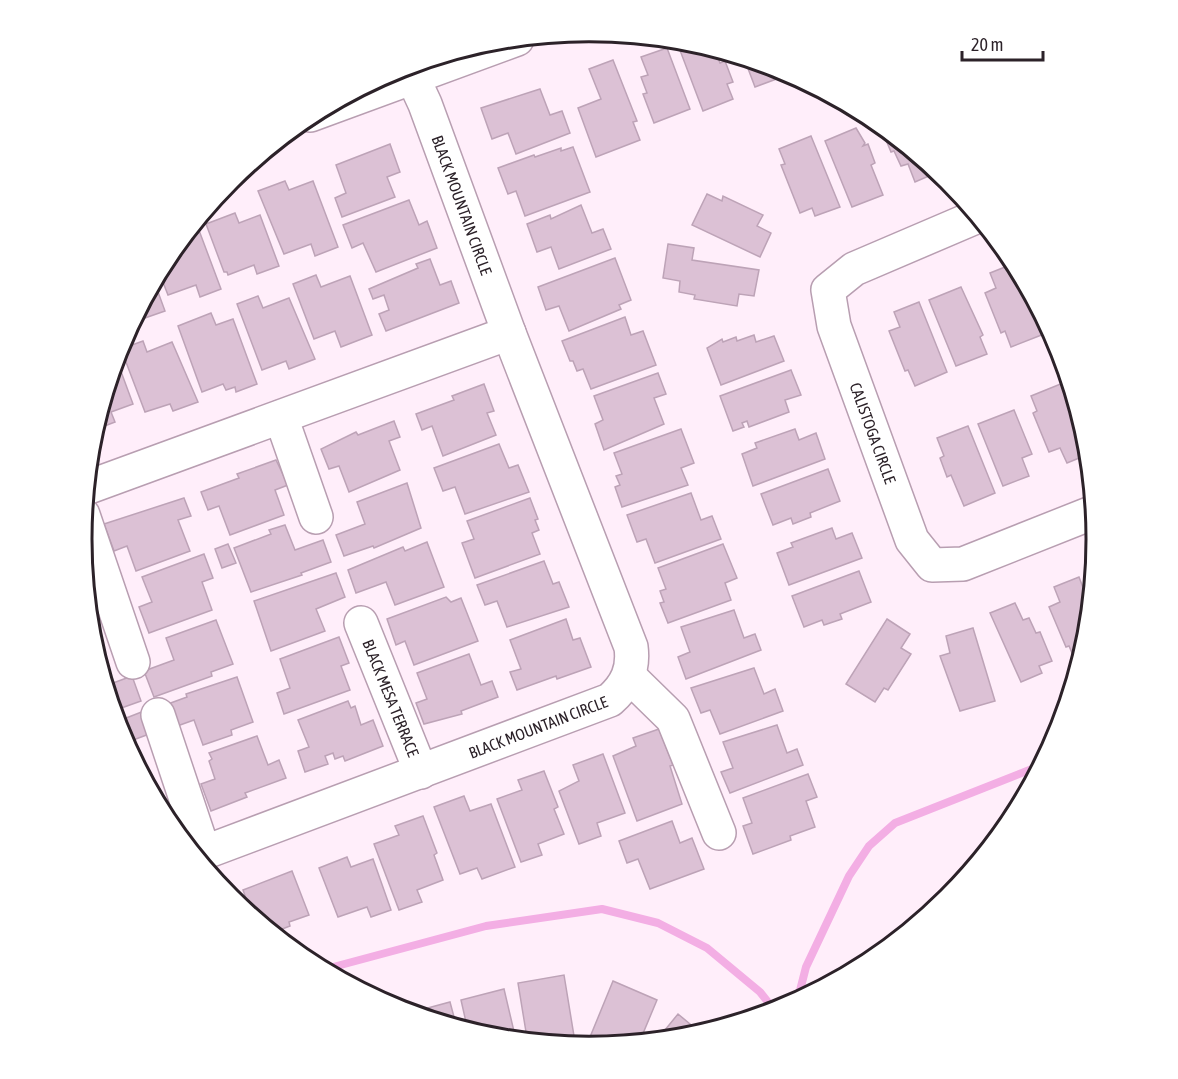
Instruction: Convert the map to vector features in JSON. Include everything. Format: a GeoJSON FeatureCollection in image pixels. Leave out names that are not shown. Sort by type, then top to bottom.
{"type":"FeatureCollection","features":[{"type":"Feature","properties":{"kind":"street"},"geometry":{"type":"LineString","coordinates":[[366,95],[468,57]]}},
{"type":"Feature","properties":{"kind":"street","name":"BLACK MOUNTAIN CIRCLE"},"geometry":{"type":"LineString","coordinates":[[203,854],[610,700],[622,689],[629,676],[633,661],[631,647],[509,333],[425,104],[412,78]]}},
{"type":"Feature","properties":{"kind":"street","name":"CALISTOGA CIRCLE"},"geometry":{"type":"LineString","coordinates":[[970,219],[854,269],[828,290],[834,326],[912,540],[932,565],[963,564],[1085,515]]}},
{"type":"Feature","properties":{"kind":"street"},"geometry":{"type":"LineString","coordinates":[[95,485],[509,333]]}},
{"type":"Feature","properties":{"kind":"street"},"geometry":{"type":"LineString","coordinates":[[281,417],[316,517]]}},
{"type":"Feature","properties":{"kind":"street"},"geometry":{"type":"LineString","coordinates":[[92,542],[133,663]]}},
{"type":"Feature","properties":{"kind":"street","name":"BLACK MESA TERRACE"},"geometry":{"type":"LineString","coordinates":[[361,623],[420,772]]}},
{"type":"Feature","properties":{"kind":"street"},"geometry":{"type":"LineString","coordinates":[[629,676],[673,719],[719,833]]}},
{"type":"Feature","properties":{"kind":"street"},"geometry":{"type":"LineString","coordinates":[[158,715],[197,846]]}},
{"type":"Feature","properties":{"kind":"building"},"geometry":{"type":"Polygon","coordinates":[[[667,48],[690,109],[654,123],[643,94],[647,93],[641,77],[648,75],[641,57],[667,48]]]}},
{"type":"Feature","properties":{"kind":"building"},"geometry":{"type":"Polygon","coordinates":[[[680,51],[719,59],[720,63],[725,61],[733,82],[727,84],[733,99],[703,111],[680,51]]]}},
{"type":"Feature","properties":{"kind":"building"},"geometry":{"type":"Polygon","coordinates":[[[613,60],[637,121],[633,122],[640,140],[596,157],[578,108],[601,99],[589,69],[613,60]]]}},
{"type":"Feature","properties":{"kind":"building"},"geometry":{"type":"Polygon","coordinates":[[[748,68],[777,79],[755,87],[748,68]]]}},
{"type":"Feature","properties":{"kind":"building"},"geometry":{"type":"Polygon","coordinates":[[[540,89],[550,115],[562,111],[570,133],[516,154],[508,133],[492,139],[481,108],[540,89]]]}},
{"type":"Feature","properties":{"kind":"building"},"geometry":{"type":"Polygon","coordinates":[[[856,128],[865,143],[863,146],[868,144],[875,163],[871,165],[883,195],[852,207],[825,141],[856,128]]]}},
{"type":"Feature","properties":{"kind":"building"},"geometry":{"type":"Polygon","coordinates":[[[811,136],[840,207],[815,216],[812,208],[800,213],[781,165],[785,164],[779,149],[811,136]]]}},
{"type":"Feature","properties":{"kind":"building"},"geometry":{"type":"Polygon","coordinates":[[[887,141],[929,176],[915,182],[908,164],[901,166],[894,151],[891,152],[887,141]]]}},
{"type":"Feature","properties":{"kind":"building"},"geometry":{"type":"Polygon","coordinates":[[[390,144],[400,172],[387,177],[395,197],[342,217],[335,198],[346,193],[336,165],[390,144]]]}},
{"type":"Feature","properties":{"kind":"building"},"geometry":{"type":"Polygon","coordinates":[[[573,147],[590,192],[525,216],[516,191],[508,194],[498,168],[534,155],[535,157],[561,148],[561,151],[573,147]]]}},
{"type":"Feature","properties":{"kind":"building"},"geometry":{"type":"Polygon","coordinates":[[[285,181],[289,190],[313,181],[338,247],[315,256],[311,244],[284,254],[258,191],[285,181]]]}},
{"type":"Feature","properties":{"kind":"building"},"geometry":{"type":"Polygon","coordinates":[[[707,194],[722,201],[723,196],[763,215],[757,226],[771,233],[760,257],[692,225],[707,194]]]}},
{"type":"Feature","properties":{"kind":"building"},"geometry":{"type":"Polygon","coordinates":[[[409,200],[419,225],[427,221],[437,248],[376,272],[363,243],[352,248],[343,225],[409,200]]]}},
{"type":"Feature","properties":{"kind":"building"},"geometry":{"type":"Polygon","coordinates":[[[581,205],[592,233],[603,229],[611,249],[559,269],[551,247],[537,252],[527,224],[550,215],[551,219],[581,205]]]}},
{"type":"Feature","properties":{"kind":"building"},"geometry":{"type":"Polygon","coordinates":[[[235,213],[239,223],[260,215],[279,266],[257,274],[254,265],[228,275],[224,272],[206,224],[235,213]]]}},
{"type":"Feature","properties":{"kind":"building"},"geometry":{"type":"Polygon","coordinates":[[[199,231],[221,289],[200,297],[196,285],[168,295],[163,283],[199,231]]]}},
{"type":"Feature","properties":{"kind":"building"},"geometry":{"type":"Polygon","coordinates":[[[668,244],[694,248],[692,260],[759,270],[754,296],[739,294],[737,306],[694,299],[695,295],[679,292],[680,281],[663,278],[668,244]]]}},
{"type":"Feature","properties":{"kind":"building"},"geometry":{"type":"Polygon","coordinates":[[[615,258],[631,300],[619,305],[621,309],[569,331],[559,306],[546,310],[538,287],[615,258]]]}},
{"type":"Feature","properties":{"kind":"building"},"geometry":{"type":"Polygon","coordinates":[[[430,259],[440,285],[451,281],[459,303],[386,331],[379,314],[389,310],[384,295],[373,299],[369,289],[418,268],[416,264],[430,259]]]}},
{"type":"Feature","properties":{"kind":"building"},"geometry":{"type":"Polygon","coordinates":[[[1005,267],[1042,335],[1011,347],[1005,331],[1001,333],[985,293],[996,288],[990,273],[1005,267]]]}},
{"type":"Feature","properties":{"kind":"building"},"geometry":{"type":"Polygon","coordinates":[[[316,275],[321,287],[350,276],[372,335],[341,347],[335,331],[314,339],[293,284],[316,275]]]}},
{"type":"Feature","properties":{"kind":"building"},"geometry":{"type":"Polygon","coordinates":[[[961,287],[983,335],[980,337],[987,354],[956,366],[929,300],[961,287]]]}},
{"type":"Feature","properties":{"kind":"building"},"geometry":{"type":"Polygon","coordinates":[[[158,291],[165,311],[143,319],[158,291]]]}},
{"type":"Feature","properties":{"kind":"building"},"geometry":{"type":"Polygon","coordinates":[[[258,296],[263,308],[289,298],[315,359],[289,369],[286,361],[262,370],[237,304],[258,296]]]}},
{"type":"Feature","properties":{"kind":"building"},"geometry":{"type":"Polygon","coordinates":[[[919,302],[947,372],[915,386],[908,370],[905,371],[889,331],[900,327],[894,312],[919,302]]]}},
{"type":"Feature","properties":{"kind":"building"},"geometry":{"type":"Polygon","coordinates":[[[211,313],[216,325],[233,319],[257,384],[236,392],[235,387],[226,390],[223,384],[202,392],[178,326],[211,313]]]}},
{"type":"Feature","properties":{"kind":"building"},"geometry":{"type":"Polygon","coordinates":[[[625,317],[631,335],[643,331],[656,365],[591,389],[583,369],[577,371],[573,361],[570,361],[562,341],[625,317]]]}},
{"type":"Feature","properties":{"kind":"building"},"geometry":{"type":"Polygon","coordinates":[[[754,335],[756,342],[774,336],[784,361],[721,385],[707,348],[722,339],[723,342],[736,337],[737,341],[754,335]]]}},
{"type":"Feature","properties":{"kind":"building"},"geometry":{"type":"Polygon","coordinates":[[[143,341],[147,352],[172,342],[198,402],[173,411],[170,404],[145,412],[125,360],[131,345],[143,341]]]}},
{"type":"Feature","properties":{"kind":"building"},"geometry":{"type":"Polygon","coordinates":[[[791,370],[801,395],[785,400],[789,412],[749,427],[747,421],[742,423],[744,427],[733,431],[720,396],[791,370]]]}},
{"type":"Feature","properties":{"kind":"building"},"geometry":{"type":"Polygon","coordinates":[[[121,372],[133,404],[111,412],[115,422],[105,426],[121,372]]]}},
{"type":"Feature","properties":{"kind":"building"},"geometry":{"type":"Polygon","coordinates":[[[658,373],[666,394],[654,398],[664,424],[604,450],[595,424],[603,420],[594,396],[658,373]]]}},
{"type":"Feature","properties":{"kind":"building"},"geometry":{"type":"Polygon","coordinates":[[[484,384],[494,411],[487,413],[496,435],[443,456],[432,426],[422,430],[416,414],[454,400],[452,396],[484,384]]]}},
{"type":"Feature","properties":{"kind":"building"},"geometry":{"type":"Polygon","coordinates":[[[1061,384],[1070,411],[1079,458],[1067,463],[1060,448],[1049,452],[1033,413],[1037,411],[1031,396],[1061,384]]]}},
{"type":"Feature","properties":{"kind":"building"},"geometry":{"type":"Polygon","coordinates":[[[1014,410],[1032,454],[1022,458],[1029,476],[1003,486],[978,424],[1014,410]]]}},
{"type":"Feature","properties":{"kind":"building"},"geometry":{"type":"Polygon","coordinates":[[[394,421],[400,437],[389,441],[400,470],[349,492],[339,466],[329,469],[321,449],[356,432],[358,435],[394,421]]]}},
{"type":"Feature","properties":{"kind":"building"},"geometry":{"type":"Polygon","coordinates":[[[968,426],[995,493],[964,506],[951,475],[947,477],[940,458],[944,456],[937,438],[968,426]]]}},
{"type":"Feature","properties":{"kind":"building"},"geometry":{"type":"Polygon","coordinates":[[[681,429],[694,463],[681,468],[688,485],[622,507],[615,487],[620,485],[616,476],[622,474],[614,453],[681,429]]]}},
{"type":"Feature","properties":{"kind":"building"},"geometry":{"type":"Polygon","coordinates":[[[795,429],[799,440],[816,433],[825,459],[753,486],[742,454],[757,448],[755,443],[795,429]]]}},
{"type":"Feature","properties":{"kind":"building"},"geometry":{"type":"Polygon","coordinates":[[[499,444],[509,468],[518,465],[529,492],[465,514],[455,487],[443,491],[434,468],[499,444]]]}},
{"type":"Feature","properties":{"kind":"building"},"geometry":{"type":"Polygon","coordinates":[[[276,460],[288,485],[275,490],[284,515],[230,535],[219,506],[208,510],[201,492],[239,478],[237,474],[276,460]]]}},
{"type":"Feature","properties":{"kind":"building"},"geometry":{"type":"Polygon","coordinates":[[[828,469],[840,501],[810,513],[811,517],[793,524],[791,518],[773,525],[761,494],[828,469]]]}},
{"type":"Feature","properties":{"kind":"building"},"geometry":{"type":"Polygon","coordinates":[[[407,483],[421,528],[374,548],[373,546],[344,556],[336,535],[365,524],[357,502],[407,483]]]}},
{"type":"Feature","properties":{"kind":"building"},"geometry":{"type":"Polygon","coordinates":[[[691,493],[701,520],[712,516],[721,539],[655,563],[646,539],[637,542],[627,515],[691,493]]]}},
{"type":"Feature","properties":{"kind":"building"},"geometry":{"type":"Polygon","coordinates":[[[184,498],[191,516],[178,520],[190,551],[136,571],[127,546],[114,551],[104,524],[184,498]]]}},
{"type":"Feature","properties":{"kind":"building"},"geometry":{"type":"Polygon","coordinates":[[[530,498],[538,519],[535,520],[539,530],[532,533],[540,554],[475,578],[462,543],[474,539],[467,521],[530,498]]]}},
{"type":"Feature","properties":{"kind":"building"},"geometry":{"type":"Polygon","coordinates":[[[285,525],[295,550],[323,540],[331,562],[301,573],[302,575],[251,592],[234,548],[271,534],[269,530],[285,525]]]}},
{"type":"Feature","properties":{"kind":"building"},"geometry":{"type":"Polygon","coordinates":[[[832,528],[836,539],[852,533],[862,558],[789,585],[777,553],[793,547],[791,543],[832,528]]]}},
{"type":"Feature","properties":{"kind":"building"},"geometry":{"type":"Polygon","coordinates":[[[427,542],[444,587],[395,605],[386,582],[356,593],[348,570],[403,547],[405,551],[427,542]]]}},
{"type":"Feature","properties":{"kind":"building"},"geometry":{"type":"Polygon","coordinates":[[[228,544],[236,563],[222,568],[215,549],[228,544]]]}},
{"type":"Feature","properties":{"kind":"building"},"geometry":{"type":"Polygon","coordinates":[[[723,544],[737,578],[725,583],[731,600],[668,623],[660,603],[664,602],[660,591],[666,589],[658,568],[723,544]]]}},
{"type":"Feature","properties":{"kind":"building"},"geometry":{"type":"Polygon","coordinates":[[[204,554],[213,578],[202,582],[212,610],[149,633],[139,607],[152,602],[142,577],[204,554]]]}},
{"type":"Feature","properties":{"kind":"building"},"geometry":{"type":"Polygon","coordinates":[[[544,561],[553,584],[559,582],[569,607],[507,627],[497,601],[485,605],[477,585],[544,561]]]}},
{"type":"Feature","properties":{"kind":"building"},"geometry":{"type":"Polygon","coordinates":[[[859,571],[871,602],[840,614],[842,619],[824,625],[822,620],[804,627],[792,596],[859,571]]]}},
{"type":"Feature","properties":{"kind":"building"},"geometry":{"type":"Polygon","coordinates":[[[336,573],[345,597],[316,609],[325,631],[271,651],[254,601],[336,573]]]}},
{"type":"Feature","properties":{"kind":"building"},"geometry":{"type":"Polygon","coordinates":[[[1079,577],[1083,589],[1073,655],[1069,646],[1066,647],[1049,607],[1060,602],[1054,587],[1079,577]]]}},
{"type":"Feature","properties":{"kind":"building"},"geometry":{"type":"Polygon","coordinates":[[[446,597],[451,602],[461,598],[478,641],[414,665],[405,641],[396,645],[387,619],[446,597]]]}},
{"type":"Feature","properties":{"kind":"building"},"geometry":{"type":"Polygon","coordinates":[[[1015,603],[1023,620],[1029,618],[1036,633],[1040,632],[1052,661],[1039,666],[1042,673],[1021,682],[990,613],[1015,603]]]}},
{"type":"Feature","properties":{"kind":"building"},"geometry":{"type":"Polygon","coordinates":[[[734,610],[744,638],[755,634],[761,650],[686,679],[678,657],[690,652],[681,627],[734,610]]]}},
{"type":"Feature","properties":{"kind":"building"},"geometry":{"type":"Polygon","coordinates":[[[566,619],[573,640],[580,638],[591,667],[517,690],[510,672],[521,669],[510,640],[566,619]]]}},
{"type":"Feature","properties":{"kind":"building"},"geometry":{"type":"Polygon","coordinates":[[[887,619],[910,634],[901,648],[911,654],[888,690],[884,688],[875,702],[846,684],[887,619]]]}},
{"type":"Feature","properties":{"kind":"building"},"geometry":{"type":"Polygon","coordinates":[[[216,620],[233,664],[211,672],[212,676],[154,697],[144,671],[174,660],[166,638],[216,620]]]}},
{"type":"Feature","properties":{"kind":"building"},"geometry":{"type":"Polygon","coordinates":[[[973,628],[995,701],[960,711],[940,656],[950,653],[946,636],[973,628]]]}},
{"type":"Feature","properties":{"kind":"building"},"geometry":{"type":"Polygon","coordinates":[[[339,637],[349,663],[341,666],[350,690],[284,714],[277,693],[290,688],[280,659],[339,637]]]}},
{"type":"Feature","properties":{"kind":"building"},"geometry":{"type":"Polygon","coordinates":[[[469,654],[481,685],[492,681],[498,697],[461,711],[462,714],[424,724],[416,703],[427,699],[417,673],[469,654]]]}},
{"type":"Feature","properties":{"kind":"building"},"geometry":{"type":"Polygon","coordinates":[[[754,668],[764,694],[775,689],[783,711],[720,734],[710,710],[701,713],[691,688],[754,668]]]}},
{"type":"Feature","properties":{"kind":"building"},"geometry":{"type":"Polygon","coordinates":[[[132,676],[141,701],[121,708],[113,683],[132,676]]]}},
{"type":"Feature","properties":{"kind":"building"},"geometry":{"type":"Polygon","coordinates":[[[237,677],[253,722],[231,730],[232,735],[203,745],[194,720],[166,730],[157,708],[187,697],[186,694],[237,677]]]}},
{"type":"Feature","properties":{"kind":"building"},"geometry":{"type":"Polygon","coordinates":[[[348,701],[351,708],[355,706],[361,725],[373,720],[383,746],[345,761],[343,756],[335,759],[333,753],[325,756],[328,764],[305,772],[298,751],[309,747],[298,720],[348,701]]]}},
{"type":"Feature","properties":{"kind":"building"},"geometry":{"type":"Polygon","coordinates":[[[144,711],[152,733],[134,740],[125,718],[144,711]]]}},
{"type":"Feature","properties":{"kind":"building"},"geometry":{"type":"Polygon","coordinates":[[[777,725],[787,753],[797,749],[803,765],[730,793],[721,772],[733,768],[723,742],[777,725]]]}},
{"type":"Feature","properties":{"kind":"building"},"geometry":{"type":"Polygon","coordinates":[[[659,729],[673,765],[670,766],[682,804],[637,821],[613,756],[636,746],[633,738],[659,729]]]}},
{"type":"Feature","properties":{"kind":"building"},"geometry":{"type":"Polygon","coordinates":[[[257,736],[268,765],[279,760],[286,778],[245,793],[247,797],[211,811],[201,784],[215,779],[209,753],[257,736]]]}},
{"type":"Feature","properties":{"kind":"building"},"geometry":{"type":"Polygon","coordinates":[[[603,754],[625,813],[597,823],[601,836],[579,844],[559,791],[579,781],[573,765],[603,754]]]}},
{"type":"Feature","properties":{"kind":"building"},"geometry":{"type":"Polygon","coordinates":[[[544,771],[558,807],[554,809],[564,834],[538,844],[542,855],[521,862],[497,799],[522,790],[518,780],[544,771]]]}},
{"type":"Feature","properties":{"kind":"building"},"geometry":{"type":"Polygon","coordinates":[[[808,774],[817,797],[806,801],[815,827],[790,836],[791,840],[753,854],[743,826],[752,823],[743,798],[808,774]]]}},
{"type":"Feature","properties":{"kind":"building"},"geometry":{"type":"Polygon","coordinates":[[[464,796],[470,811],[491,804],[515,867],[482,879],[477,868],[460,874],[434,807],[464,796]]]}},
{"type":"Feature","properties":{"kind":"building"},"geometry":{"type":"Polygon","coordinates":[[[423,816],[437,853],[434,855],[443,880],[417,890],[422,902],[399,910],[374,844],[399,835],[395,826],[423,816]]]}},
{"type":"Feature","properties":{"kind":"building"},"geometry":{"type":"Polygon","coordinates":[[[672,821],[680,843],[692,838],[704,869],[650,889],[638,859],[627,863],[619,841],[672,821]]]}},
{"type":"Feature","properties":{"kind":"building"},"geometry":{"type":"Polygon","coordinates":[[[347,857],[351,867],[373,859],[391,910],[371,917],[367,907],[338,917],[319,868],[347,857]]]}},
{"type":"Feature","properties":{"kind":"building"},"geometry":{"type":"Polygon","coordinates":[[[292,871],[309,915],[289,922],[290,926],[281,930],[247,900],[243,890],[292,871]]]}},
{"type":"Feature","properties":{"kind":"building"},"geometry":{"type":"Polygon","coordinates":[[[564,975],[574,1037],[526,1033],[518,983],[564,975]]]}},
{"type":"Feature","properties":{"kind":"building"},"geometry":{"type":"Polygon","coordinates":[[[613,981],[657,1000],[643,1034],[590,1037],[613,981]]]}},
{"type":"Feature","properties":{"kind":"building"},"geometry":{"type":"Polygon","coordinates":[[[504,989],[514,1031],[466,1021],[461,1000],[504,989]]]}},
{"type":"Feature","properties":{"kind":"building"},"geometry":{"type":"Polygon","coordinates":[[[450,1002],[454,1018],[429,1011],[424,1009],[450,1002]]]}},
{"type":"Feature","properties":{"kind":"building"},"geometry":{"type":"Polygon","coordinates":[[[678,1014],[692,1026],[686,1027],[664,1031],[678,1014]]]}},
{"type":"Feature","properties":{"kind":"waterway"},"geometry":{"type":"LineString","coordinates":[[800,990],[806,967],[849,876],[869,846],[895,823],[1030,770]]}},
{"type":"Feature","properties":{"kind":"waterway"},"geometry":{"type":"LineString","coordinates":[[335,967],[486,926],[602,909],[658,923],[707,948],[760,992],[769,1003]]}}]}
